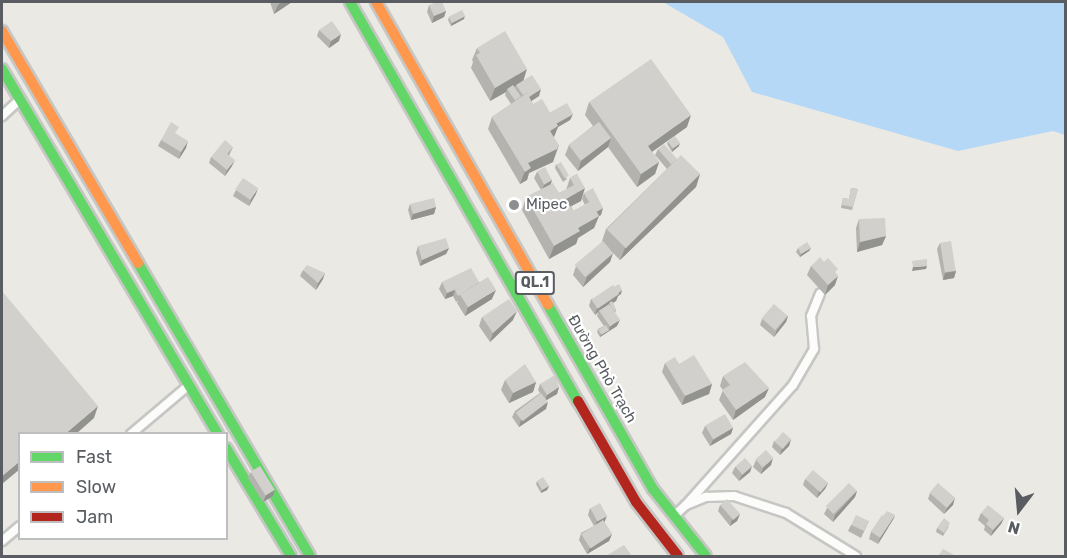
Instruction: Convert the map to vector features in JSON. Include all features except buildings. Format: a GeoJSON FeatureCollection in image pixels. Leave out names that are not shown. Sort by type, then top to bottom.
{"type":"FeatureCollection","features":[{"type":"Feature","properties":{"kind":"main road","name":"QL.1"},"geometry":{"type":"LineString","coordinates":[[350,2],[636,502],[678,556]]}},
{"type":"Feature","properties":{"kind":"main road","name":"Đường Phò Trạch"},"geometry":{"type":"LineString","coordinates":[[376,2],[647,479],[706,556]]}},
{"type":"Feature","properties":{"kind":"main road"},"geometry":{"type":"LineString","coordinates":[[2,31],[310,556]]}},
{"type":"Feature","properties":{"kind":"main road"},"geometry":{"type":"LineString","coordinates":[[2,69],[217,432]]}},
{"type":"Feature","properties":{"kind":"main road"},"geometry":{"type":"LineString","coordinates":[[228,451],[291,556]]}},
{"type":"Feature","properties":{"kind":"street"},"geometry":{"type":"LineString","coordinates":[[2,116],[20,99]]}},
{"type":"Feature","properties":{"kind":"street"},"geometry":{"type":"LineString","coordinates":[[674,516],[793,385],[814,349],[811,316],[820,294]]}},
{"type":"Feature","properties":{"kind":"street"},"geometry":{"type":"LineString","coordinates":[[133,432],[189,385]]}},
{"type":"Feature","properties":{"kind":"street"},"geometry":{"type":"LineString","coordinates":[[686,505],[715,495],[758,502],[786,513],[856,556]]}},
{"type":"Feature","properties":{"kind":"street"},"geometry":{"type":"LineString","coordinates":[[2,541],[18,528]]}},
{"type":"Feature","properties":{"kind":"water"},"geometry":{"type":"Polygon","coordinates":[[[663,2],[1065,2],[1065,135],[1053,131],[958,151],[752,92],[723,37],[663,2]]]}},
{"type":"Feature","properties":{"kind":"traffic: fast"},"geometry":{"type":"LineString","coordinates":[[350,2],[578,401]]}},
{"type":"Feature","properties":{"kind":"traffic: fast"},"geometry":{"type":"LineString","coordinates":[[2,69],[217,432]]}},
{"type":"Feature","properties":{"kind":"traffic: fast"},"geometry":{"type":"LineString","coordinates":[[138,263],[310,556]]}},
{"type":"Feature","properties":{"kind":"traffic: fast"},"geometry":{"type":"LineString","coordinates":[[548,305],[653,489],[706,556]]}},
{"type":"Feature","properties":{"kind":"traffic: fast"},"geometry":{"type":"LineString","coordinates":[[228,451],[291,556]]}},
{"type":"Feature","properties":{"kind":"traffic: slow"},"geometry":{"type":"LineString","coordinates":[[376,2],[548,305]]}},
{"type":"Feature","properties":{"kind":"traffic: slow"},"geometry":{"type":"LineString","coordinates":[[2,31],[138,263]]}},
{"type":"Feature","properties":{"kind":"traffic: jam"},"geometry":{"type":"LineString","coordinates":[[578,401],[636,502],[678,556]]}},
{"type":"Feature","properties":{"kind":"place","name":"Mipec"},"geometry":{"type":"Point","coordinates":[514,205]}}]}
